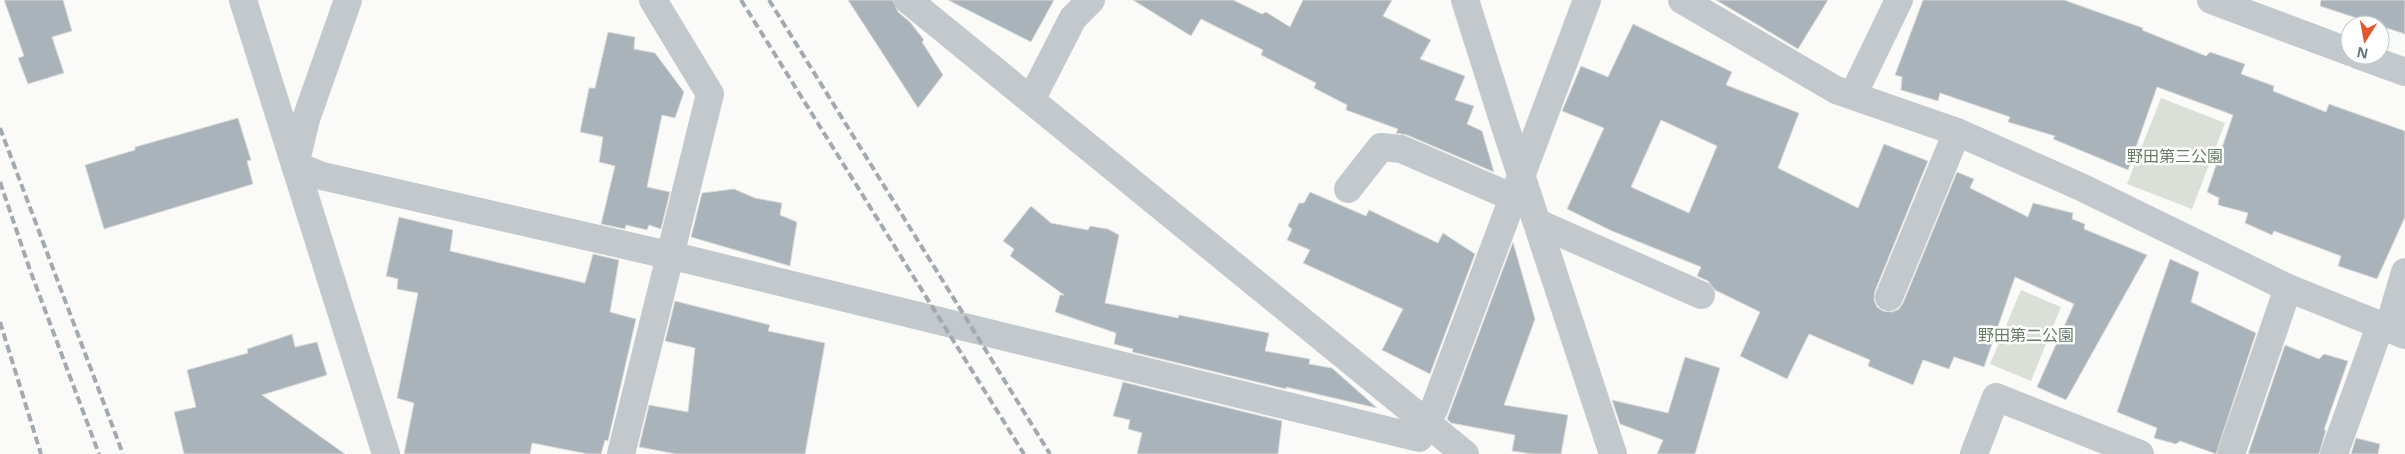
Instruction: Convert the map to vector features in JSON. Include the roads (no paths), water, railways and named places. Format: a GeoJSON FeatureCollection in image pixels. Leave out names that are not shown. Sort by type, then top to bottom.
{"type":"FeatureCollection","features":[{"type":"Feature","properties":{"kind":"street"},"geometry":{"type":"LineString","coordinates":[[243,0],[386,454]]}},
{"type":"Feature","properties":{"kind":"street"},"geometry":{"type":"LineString","coordinates":[[295,165],[306,119],[348,0]]}},
{"type":"Feature","properties":{"kind":"street"},"geometry":{"type":"LineString","coordinates":[[621,454],[668,256],[710,94],[653,0]]}},
{"type":"Feature","properties":{"kind":"street"},"geometry":{"type":"LineString","coordinates":[[908,0],[1031,100],[1420,438]]}},
{"type":"Feature","properties":{"kind":"street"},"geometry":{"type":"LineString","coordinates":[[1031,100],[1073,18],[1091,0]]}},
{"type":"Feature","properties":{"kind":"street"},"geometry":{"type":"LineString","coordinates":[[1465,0],[1518,186],[1538,223],[1614,454]]}},
{"type":"Feature","properties":{"kind":"street"},"geometry":{"type":"LineString","coordinates":[[1420,438],[1434,409],[1587,0]]}},
{"type":"Feature","properties":{"kind":"street"},"geometry":{"type":"LineString","coordinates":[[1682,0],[1836,90],[1957,132],[2081,187],[2288,288],[2391,330]]}},
{"type":"Feature","properties":{"kind":"street"},"geometry":{"type":"LineString","coordinates":[[1853,95],[1899,0]]}},
{"type":"Feature","properties":{"kind":"street"},"geometry":{"type":"LineString","coordinates":[[2211,0],[2340,48]]}},
{"type":"Feature","properties":{"kind":"street"},"geometry":{"type":"LineString","coordinates":[[2386,65],[2405,72]]}},
{"type":"Feature","properties":{"kind":"street"},"geometry":{"type":"LineString","coordinates":[[1889,297],[1957,132]]}},
{"type":"Feature","properties":{"kind":"street"},"geometry":{"type":"LineString","coordinates":[[1348,189],[1381,147],[1401,149],[1518,186]]}},
{"type":"Feature","properties":{"kind":"street"},"geometry":{"type":"LineString","coordinates":[[295,165],[322,176],[668,256],[1420,438],[1465,454]]}},
{"type":"Feature","properties":{"kind":"street"},"geometry":{"type":"LineString","coordinates":[[1538,223],[1701,296]]}},
{"type":"Feature","properties":{"kind":"street"},"geometry":{"type":"LineString","coordinates":[[2334,454],[2391,330],[2405,272]]}},
{"type":"Feature","properties":{"kind":"street"},"geometry":{"type":"LineString","coordinates":[[2231,454],[2288,288]]}},
{"type":"Feature","properties":{"kind":"street"},"geometry":{"type":"LineString","coordinates":[[1974,454],[1996,397],[2140,454]]}},
{"type":"Feature","properties":{"kind":"railway"},"geometry":{"type":"LineString","coordinates":[[741,0],[1024,454]]}},
{"type":"Feature","properties":{"kind":"railway"},"geometry":{"type":"LineString","coordinates":[[769,0],[1050,454]]}},
{"type":"Feature","properties":{"kind":"railway"},"geometry":{"type":"LineString","coordinates":[[0,128],[123,454]]}},
{"type":"Feature","properties":{"kind":"railway"},"geometry":{"type":"LineString","coordinates":[[0,182],[30,270],[99,454]]}},
{"type":"Feature","properties":{"kind":"railway"},"geometry":{"type":"LineString","coordinates":[[0,322],[41,454]]}},
{"type":"Feature","properties":{"kind":"park label","name":"野田第三公園"},"geometry":{"type":"Point","coordinates":[2175,156]}},
{"type":"Feature","properties":{"kind":"park label","name":"野田第二公園"},"geometry":{"type":"Point","coordinates":[2026,335]}}]}
